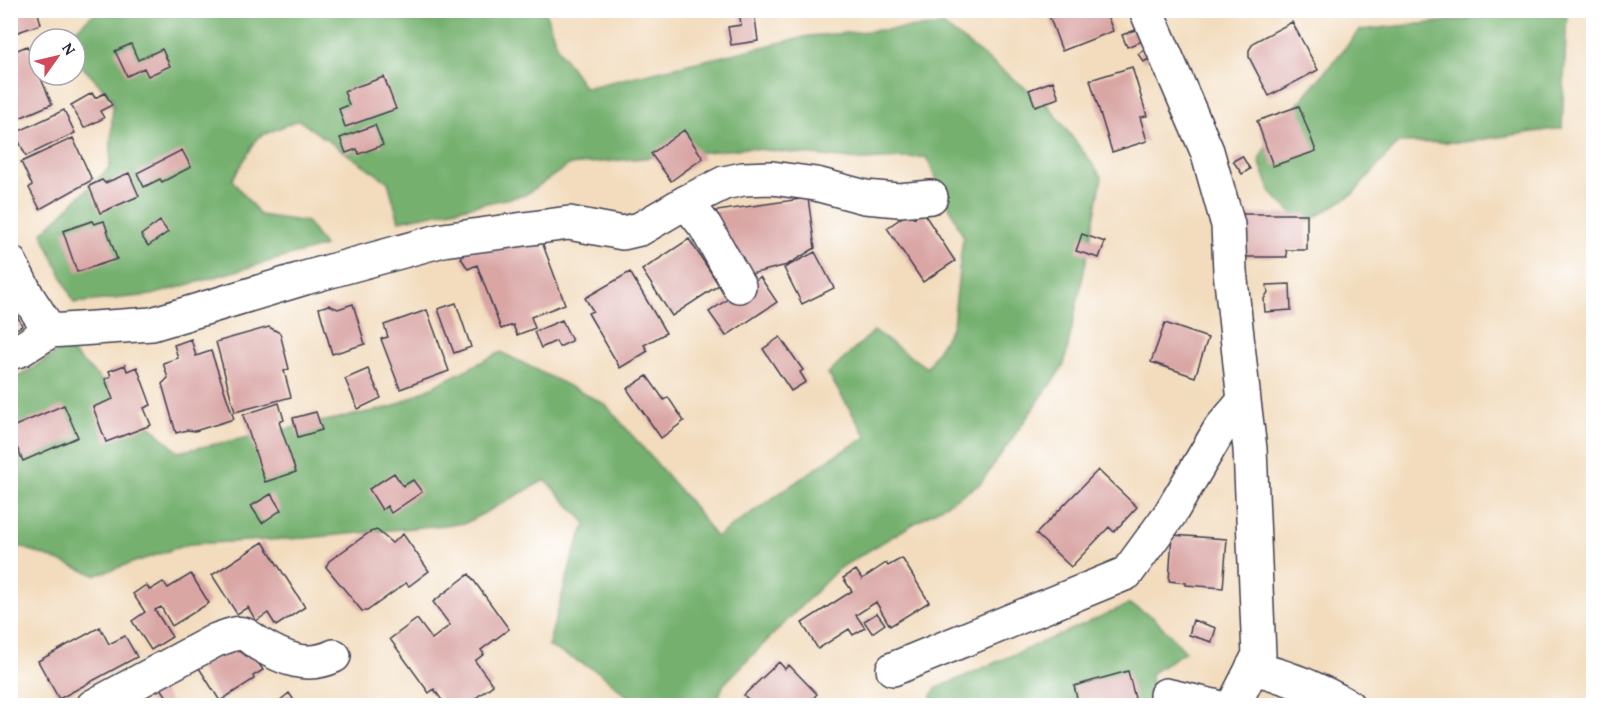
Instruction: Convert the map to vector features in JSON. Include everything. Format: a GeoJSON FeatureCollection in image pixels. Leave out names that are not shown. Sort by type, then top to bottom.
{"type":"FeatureCollection","features":[{"type":"Feature","properties":{"kind":"street"},"geometry":{"type":"LineString","coordinates":[[1146,10],[1207,151],[1227,225],[1250,449],[1259,655],[1230,696]]}},
{"type":"Feature","properties":{"kind":"street"},"geometry":{"type":"LineString","coordinates":[[10,353],[20,350],[50,331],[152,324],[443,240],[569,223],[623,233],[639,229],[724,183],[743,179],[772,178],[816,184],[865,197],[899,200],[932,197]]}},
{"type":"Feature","properties":{"kind":"street"},"geometry":{"type":"LineString","coordinates":[[686,202],[705,226],[739,286]]}},
{"type":"Feature","properties":{"kind":"street"},"geometry":{"type":"LineString","coordinates":[[10,262],[28,297],[50,331]]}},
{"type":"Feature","properties":{"kind":"street"},"geometry":{"type":"LineString","coordinates":[[893,669],[1127,573],[1170,514],[1220,429],[1244,401]]}},
{"type":"Feature","properties":{"kind":"street"},"geometry":{"type":"LineString","coordinates":[[93,705],[216,640],[231,636],[244,634],[278,655],[303,662],[322,662],[334,656]]}},
{"type":"Feature","properties":{"kind":"street"},"geometry":{"type":"LineString","coordinates":[[1166,695],[1230,696],[1283,675],[1348,705]]}},
{"type":"Feature","properties":{"kind":"green space"},"geometry":{"type":"Polygon","coordinates":[[[97,11],[545,11],[558,49],[585,88],[809,36],[943,25],[1048,105],[1102,177],[1064,365],[980,484],[838,569],[724,684],[715,705],[634,705],[635,703],[599,672],[548,646],[573,556],[586,523],[545,480],[466,523],[306,538],[189,544],[96,575],[11,543],[10,382],[66,347],[178,452],[392,407],[501,352],[605,404],[690,502],[716,537],[831,458],[867,437],[828,374],[874,331],[927,368],[953,325],[963,236],[926,157],[861,160],[747,148],[569,165],[525,195],[399,221],[388,182],[298,120],[258,137],[232,180],[260,215],[307,222],[324,246],[152,295],[74,303],[42,233],[110,167],[113,99],[87,72],[87,27],[79,27],[97,11]]]}},
{"type":"Feature","properties":{"kind":"green space"},"geometry":{"type":"Polygon","coordinates":[[[1465,11],[1567,11],[1562,128],[1464,142],[1398,143],[1353,194],[1304,224],[1271,193],[1259,160],[1272,135],[1360,30],[1470,19],[1465,11]]]}},
{"type":"Feature","properties":{"kind":"green space"},"geometry":{"type":"Polygon","coordinates":[[[1129,604],[1153,617],[1185,651],[1151,674],[1153,705],[928,706],[935,689],[1129,604]]]}},
{"type":"Feature","properties":{"kind":"building"},"geometry":{"type":"Polygon","coordinates":[[[17,10],[22,10],[23,13],[37,10],[41,24],[27,27],[10,35],[10,13],[17,10]]]}},
{"type":"Feature","properties":{"kind":"building"},"geometry":{"type":"Polygon","coordinates":[[[739,10],[754,10],[758,41],[731,45],[728,27],[741,25],[739,10]]]}},
{"type":"Feature","properties":{"kind":"building"},"geometry":{"type":"Polygon","coordinates":[[[1047,10],[1112,10],[1113,13],[1107,15],[1113,31],[1062,51],[1047,10]]]}},
{"type":"Feature","properties":{"kind":"building"},"geometry":{"type":"Polygon","coordinates":[[[1292,22],[1318,70],[1269,96],[1249,57],[1249,50],[1254,42],[1292,22]]]}},
{"type":"Feature","properties":{"kind":"building"},"geometry":{"type":"Polygon","coordinates":[[[1141,28],[1145,40],[1127,47],[1122,35],[1141,28]]]}},
{"type":"Feature","properties":{"kind":"building"},"geometry":{"type":"Polygon","coordinates":[[[131,44],[138,60],[162,49],[170,66],[148,76],[144,68],[127,76],[115,51],[131,44]]]}},
{"type":"Feature","properties":{"kind":"building"},"geometry":{"type":"Polygon","coordinates":[[[27,46],[27,87],[45,87],[52,104],[10,122],[10,53],[27,46]]]}},
{"type":"Feature","properties":{"kind":"building"},"geometry":{"type":"Polygon","coordinates":[[[1147,48],[1152,57],[1144,62],[1138,54],[1147,48]]]}},
{"type":"Feature","properties":{"kind":"building"},"geometry":{"type":"Polygon","coordinates":[[[1132,67],[1147,116],[1140,117],[1147,141],[1112,152],[1090,80],[1132,67]]]}},
{"type":"Feature","properties":{"kind":"building"},"geometry":{"type":"Polygon","coordinates":[[[384,77],[396,109],[345,127],[339,109],[349,105],[344,91],[384,77]]]}},
{"type":"Feature","properties":{"kind":"building"},"geometry":{"type":"Polygon","coordinates":[[[1053,81],[1059,98],[1035,106],[1029,90],[1053,81]]]}},
{"type":"Feature","properties":{"kind":"building"},"geometry":{"type":"Polygon","coordinates":[[[92,93],[95,98],[105,93],[112,105],[100,111],[104,118],[84,128],[71,105],[92,93]]]}},
{"type":"Feature","properties":{"kind":"building"},"geometry":{"type":"Polygon","coordinates":[[[1299,106],[1316,151],[1273,166],[1257,121],[1299,106]]]}},
{"type":"Feature","properties":{"kind":"building"},"geometry":{"type":"Polygon","coordinates":[[[64,110],[75,133],[26,156],[15,133],[64,110]]]}},
{"type":"Feature","properties":{"kind":"building"},"geometry":{"type":"Polygon","coordinates":[[[375,125],[383,145],[359,154],[357,149],[346,153],[340,138],[375,125]]]}},
{"type":"Feature","properties":{"kind":"building"},"geometry":{"type":"Polygon","coordinates":[[[684,130],[703,158],[671,181],[651,154],[684,130]]]}},
{"type":"Feature","properties":{"kind":"building"},"geometry":{"type":"Polygon","coordinates":[[[73,138],[92,180],[40,209],[29,188],[32,185],[21,162],[73,138]]]}},
{"type":"Feature","properties":{"kind":"building"},"geometry":{"type":"Polygon","coordinates":[[[182,150],[191,167],[162,182],[160,179],[144,187],[137,173],[182,150]]]}},
{"type":"Feature","properties":{"kind":"building"},"geometry":{"type":"Polygon","coordinates":[[[1242,156],[1250,169],[1242,174],[1233,161],[1242,156]]]}},
{"type":"Feature","properties":{"kind":"building"},"geometry":{"type":"Polygon","coordinates":[[[129,173],[139,196],[100,213],[89,186],[102,180],[105,183],[129,173]]]}},
{"type":"Feature","properties":{"kind":"building"},"geometry":{"type":"Polygon","coordinates":[[[808,198],[815,248],[787,265],[743,276],[710,212],[808,198]]]}},
{"type":"Feature","properties":{"kind":"building"},"geometry":{"type":"Polygon","coordinates":[[[910,212],[914,218],[923,212],[955,261],[923,282],[887,228],[910,212]]]}},
{"type":"Feature","properties":{"kind":"building"},"geometry":{"type":"Polygon","coordinates":[[[1242,214],[1307,214],[1307,250],[1286,250],[1287,257],[1242,257],[1242,214]]]}},
{"type":"Feature","properties":{"kind":"building"},"geometry":{"type":"Polygon","coordinates":[[[92,221],[94,224],[104,221],[117,259],[77,272],[63,231],[92,221]]]}},
{"type":"Feature","properties":{"kind":"building"},"geometry":{"type":"Polygon","coordinates":[[[160,221],[168,232],[148,246],[141,235],[160,221]]]}},
{"type":"Feature","properties":{"kind":"building"},"geometry":{"type":"Polygon","coordinates":[[[1082,234],[1105,242],[1099,258],[1076,251],[1082,234]]]}},
{"type":"Feature","properties":{"kind":"building"},"geometry":{"type":"Polygon","coordinates":[[[535,239],[542,242],[565,304],[531,317],[535,328],[517,335],[513,325],[501,329],[477,265],[468,269],[461,258],[466,252],[479,249],[481,252],[535,239]]]}},
{"type":"Feature","properties":{"kind":"building"},"geometry":{"type":"Polygon","coordinates":[[[689,239],[719,285],[672,316],[642,270],[689,239]]]}},
{"type":"Feature","properties":{"kind":"building"},"geometry":{"type":"Polygon","coordinates":[[[815,252],[834,288],[802,304],[784,268],[815,252]]]}},
{"type":"Feature","properties":{"kind":"building"},"geometry":{"type":"Polygon","coordinates":[[[630,272],[666,333],[644,345],[648,351],[620,368],[588,313],[593,311],[585,298],[630,272]]]}},
{"type":"Feature","properties":{"kind":"building"},"geometry":{"type":"Polygon","coordinates":[[[760,277],[777,302],[726,336],[709,312],[760,277]]]}},
{"type":"Feature","properties":{"kind":"building"},"geometry":{"type":"Polygon","coordinates":[[[1290,284],[1291,310],[1265,312],[1264,299],[1268,292],[1267,285],[1290,284]]]}},
{"type":"Feature","properties":{"kind":"building"},"geometry":{"type":"Polygon","coordinates":[[[10,300],[22,326],[10,332],[10,300]]]}},
{"type":"Feature","properties":{"kind":"building"},"geometry":{"type":"Polygon","coordinates":[[[456,303],[471,347],[454,353],[438,309],[456,303]]]}},
{"type":"Feature","properties":{"kind":"building"},"geometry":{"type":"Polygon","coordinates":[[[353,304],[365,344],[332,354],[319,308],[329,305],[338,309],[353,304]]]}},
{"type":"Feature","properties":{"kind":"building"},"geometry":{"type":"Polygon","coordinates":[[[427,310],[449,371],[400,389],[381,339],[388,337],[384,325],[427,310]]]}},
{"type":"Feature","properties":{"kind":"building"},"geometry":{"type":"Polygon","coordinates":[[[562,320],[572,341],[559,347],[556,341],[541,348],[534,332],[562,320]]]}},
{"type":"Feature","properties":{"kind":"building"},"geometry":{"type":"Polygon","coordinates":[[[1165,323],[1208,338],[1195,377],[1151,362],[1165,323]]]}},
{"type":"Feature","properties":{"kind":"building"},"geometry":{"type":"Polygon","coordinates":[[[269,327],[280,333],[289,369],[284,371],[291,397],[235,412],[216,342],[269,327]]]}},
{"type":"Feature","properties":{"kind":"building"},"geometry":{"type":"Polygon","coordinates":[[[780,337],[803,370],[800,372],[806,382],[791,391],[763,349],[780,337]]]}},
{"type":"Feature","properties":{"kind":"building"},"geometry":{"type":"Polygon","coordinates":[[[191,339],[196,356],[211,351],[234,419],[195,431],[187,430],[176,433],[162,384],[168,378],[163,363],[178,358],[174,345],[191,339]]]}},
{"type":"Feature","properties":{"kind":"building"},"geometry":{"type":"Polygon","coordinates":[[[125,365],[127,371],[137,367],[151,405],[144,408],[151,425],[106,442],[93,407],[113,399],[105,379],[111,376],[109,371],[125,365]]]}},
{"type":"Feature","properties":{"kind":"building"},"geometry":{"type":"Polygon","coordinates":[[[368,369],[381,398],[358,409],[345,379],[368,369]]]}},
{"type":"Feature","properties":{"kind":"building"},"geometry":{"type":"Polygon","coordinates":[[[647,376],[664,400],[668,397],[684,421],[661,438],[627,389],[647,376]]]}},
{"type":"Feature","properties":{"kind":"building"},"geometry":{"type":"Polygon","coordinates":[[[279,403],[284,420],[279,422],[296,472],[265,482],[243,415],[279,403]]]}},
{"type":"Feature","properties":{"kind":"building"},"geometry":{"type":"Polygon","coordinates":[[[64,405],[78,437],[23,461],[10,428],[64,405]]]}},
{"type":"Feature","properties":{"kind":"building"},"geometry":{"type":"Polygon","coordinates":[[[316,412],[322,430],[298,437],[293,418],[316,412]]]}},
{"type":"Feature","properties":{"kind":"building"},"geometry":{"type":"Polygon","coordinates":[[[1098,470],[1137,507],[1114,532],[1109,527],[1071,567],[1036,534],[1098,470]]]}},
{"type":"Feature","properties":{"kind":"building"},"geometry":{"type":"Polygon","coordinates":[[[394,473],[403,486],[413,480],[422,492],[391,513],[387,506],[382,510],[369,489],[394,473]]]}},
{"type":"Feature","properties":{"kind":"building"},"geometry":{"type":"Polygon","coordinates":[[[271,494],[281,510],[262,523],[251,506],[271,494]]]}},
{"type":"Feature","properties":{"kind":"building"},"geometry":{"type":"Polygon","coordinates":[[[377,530],[392,543],[403,534],[429,571],[409,586],[406,583],[367,611],[362,611],[326,567],[329,561],[370,532],[377,530]]]}},
{"type":"Feature","properties":{"kind":"building"},"geometry":{"type":"Polygon","coordinates":[[[1172,535],[1227,539],[1223,588],[1169,581],[1172,535]]]}},
{"type":"Feature","properties":{"kind":"building"},"geometry":{"type":"Polygon","coordinates":[[[263,542],[305,607],[276,626],[268,613],[256,621],[248,607],[237,614],[212,575],[263,542]]]}},
{"type":"Feature","properties":{"kind":"building"},"geometry":{"type":"Polygon","coordinates":[[[902,558],[929,602],[890,626],[876,602],[856,615],[865,628],[853,635],[849,629],[818,649],[802,623],[852,591],[843,578],[856,570],[862,579],[886,563],[888,566],[902,558]]]}},
{"type":"Feature","properties":{"kind":"building"},"geometry":{"type":"Polygon","coordinates":[[[191,574],[209,603],[172,626],[161,607],[155,610],[172,637],[151,650],[132,621],[145,612],[133,594],[146,585],[150,590],[163,582],[168,588],[191,574]]]}},
{"type":"Feature","properties":{"kind":"building"},"geometry":{"type":"Polygon","coordinates":[[[469,574],[509,629],[481,650],[484,654],[475,661],[493,685],[465,706],[446,706],[434,689],[429,693],[390,639],[417,619],[432,639],[450,625],[433,602],[469,574]]]}},
{"type":"Feature","properties":{"kind":"building"},"geometry":{"type":"Polygon","coordinates":[[[877,613],[885,624],[872,633],[864,621],[877,613]]]}},
{"type":"Feature","properties":{"kind":"building"},"geometry":{"type":"Polygon","coordinates":[[[1193,620],[1216,628],[1212,642],[1189,635],[1193,620]]]}},
{"type":"Feature","properties":{"kind":"building"},"geometry":{"type":"Polygon","coordinates":[[[100,627],[109,644],[125,636],[137,657],[59,699],[38,661],[100,627]]]}},
{"type":"Feature","properties":{"kind":"building"},"geometry":{"type":"Polygon","coordinates":[[[241,641],[263,670],[253,676],[254,679],[220,701],[199,668],[241,641]]]}},
{"type":"Feature","properties":{"kind":"building"},"geometry":{"type":"Polygon","coordinates":[[[779,662],[785,669],[789,665],[817,694],[806,706],[754,706],[744,695],[779,662]]]}},
{"type":"Feature","properties":{"kind":"building"},"geometry":{"type":"Polygon","coordinates":[[[1128,671],[1137,706],[1079,706],[1074,686],[1128,671]]]}},
{"type":"Feature","properties":{"kind":"building"},"geometry":{"type":"Polygon","coordinates":[[[157,682],[173,706],[151,706],[142,693],[157,682]]]}},
{"type":"Feature","properties":{"kind":"building"},"geometry":{"type":"Polygon","coordinates":[[[289,693],[298,706],[273,706],[289,693]]]}}]}
